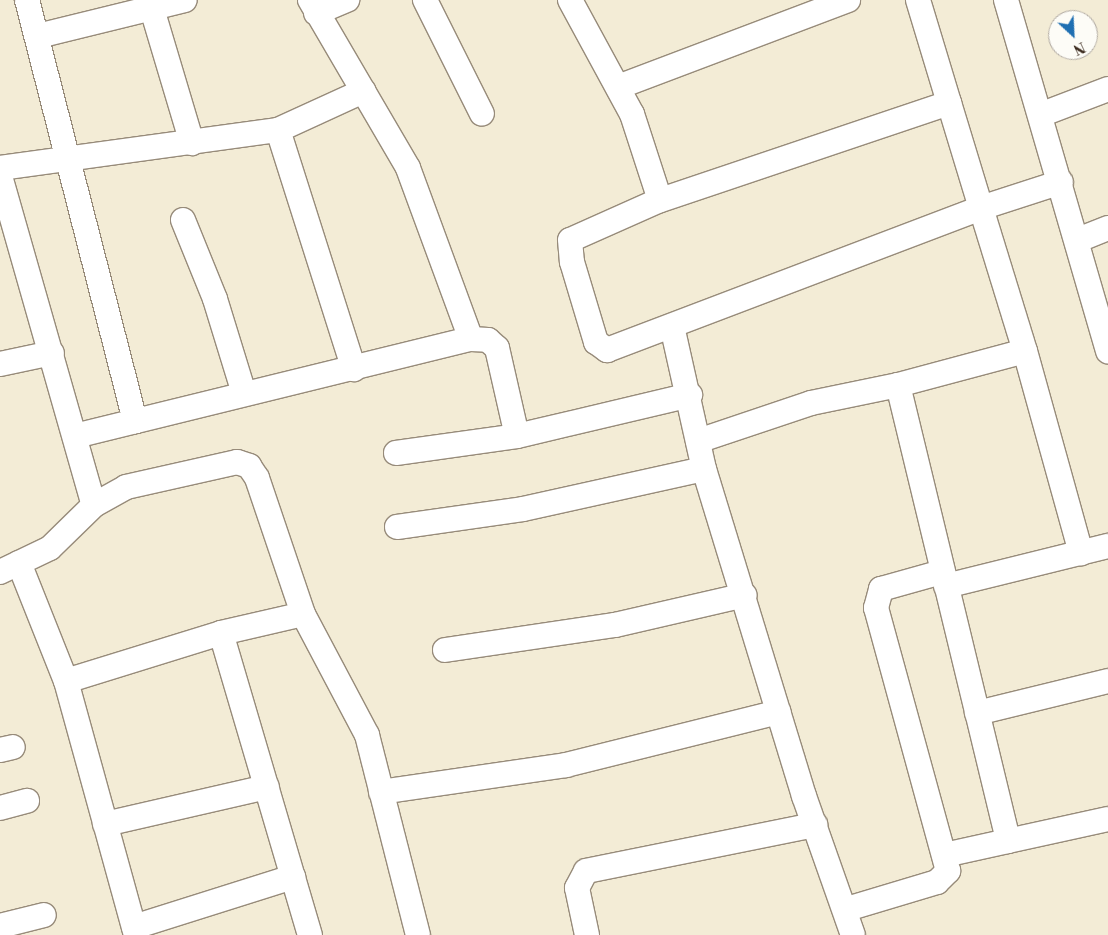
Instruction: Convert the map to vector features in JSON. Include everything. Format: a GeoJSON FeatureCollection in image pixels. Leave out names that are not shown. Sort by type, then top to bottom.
{"type":"FeatureCollection","features":[{"type":"Feature","properties":{"kind":"street"},"geometry":{"type":"LineString","coordinates":[[27,0],[38,36],[66,160],[135,421]]}},
{"type":"Feature","properties":{"kind":"street"},"geometry":{"type":"LineString","coordinates":[[38,36],[185,0]]}},
{"type":"Feature","properties":{"kind":"street"},"geometry":{"type":"LineString","coordinates":[[347,0],[313,6],[408,168],[470,339]]}},
{"type":"Feature","properties":{"kind":"street"},"geometry":{"type":"LineString","coordinates":[[425,0],[482,114]]}},
{"type":"Feature","properties":{"kind":"street"},"geometry":{"type":"LineString","coordinates":[[570,0],[618,87],[641,135],[660,200]]}},
{"type":"Feature","properties":{"kind":"street"},"geometry":{"type":"LineString","coordinates":[[618,87],[848,0]]}},
{"type":"Feature","properties":{"kind":"street"},"geometry":{"type":"LineString","coordinates":[[918,0],[1025,351],[1082,553]]}},
{"type":"Feature","properties":{"kind":"street"},"geometry":{"type":"LineString","coordinates":[[1006,0],[1078,240],[1108,352]]}},
{"type":"Feature","properties":{"kind":"street"},"geometry":{"type":"LineString","coordinates":[[152,9],[192,143]]}},
{"type":"Feature","properties":{"kind":"street"},"geometry":{"type":"LineString","coordinates":[[1040,115],[1108,89]]}},
{"type":"Feature","properties":{"kind":"street"},"geometry":{"type":"LineString","coordinates":[[0,168],[278,130],[363,90]]}},
{"type":"Feature","properties":{"kind":"street"},"geometry":{"type":"LineString","coordinates":[[949,103],[660,200],[587,229],[570,240],[569,248],[601,349],[672,326],[982,208],[1061,182]]}},
{"type":"Feature","properties":{"kind":"street"},"geometry":{"type":"LineString","coordinates":[[278,130],[354,369]]}},
{"type":"Feature","properties":{"kind":"street"},"geometry":{"type":"LineString","coordinates":[[0,176],[94,505]]}},
{"type":"Feature","properties":{"kind":"street"},"geometry":{"type":"LineString","coordinates":[[184,220],[215,299],[244,393]]}},
{"type":"Feature","properties":{"kind":"street"},"geometry":{"type":"LineString","coordinates":[[1078,240],[1108,228]]}},
{"type":"Feature","properties":{"kind":"street"},"geometry":{"type":"LineString","coordinates":[[672,326],[690,395],[704,469],[745,595],[778,712],[815,825],[847,909],[853,935]]}},
{"type":"Feature","properties":{"kind":"street"},"geometry":{"type":"LineString","coordinates":[[75,436],[470,339],[488,340],[497,348],[517,436]]}},
{"type":"Feature","properties":{"kind":"street"},"geometry":{"type":"LineString","coordinates":[[698,441],[811,403],[898,385],[1025,351]]}},
{"type":"Feature","properties":{"kind":"street"},"geometry":{"type":"LineString","coordinates":[[0,364],[52,353]]}},
{"type":"Feature","properties":{"kind":"street"},"geometry":{"type":"LineString","coordinates":[[898,385],[1008,841]]}},
{"type":"Feature","properties":{"kind":"street"},"geometry":{"type":"LineString","coordinates":[[396,453],[517,436],[690,395]]}},
{"type":"Feature","properties":{"kind":"street"},"geometry":{"type":"LineString","coordinates":[[293,877],[135,931],[66,680],[10,567],[50,548],[94,505],[126,487],[237,462],[249,466],[257,478],[302,614],[367,735],[418,935]]}},
{"type":"Feature","properties":{"kind":"street"},"geometry":{"type":"LineString","coordinates":[[397,527],[523,509],[704,469]]}},
{"type":"Feature","properties":{"kind":"street"},"geometry":{"type":"LineString","coordinates":[[847,909],[937,882],[948,871],[876,608],[881,589],[1082,553],[1108,546]]}},
{"type":"Feature","properties":{"kind":"street"},"geometry":{"type":"LineString","coordinates":[[445,650],[553,636],[745,595]]}},
{"type":"Feature","properties":{"kind":"street"},"geometry":{"type":"LineString","coordinates":[[66,680],[221,632],[302,614]]}},
{"type":"Feature","properties":{"kind":"street"},"geometry":{"type":"LineString","coordinates":[[221,632],[310,935]]}},
{"type":"Feature","properties":{"kind":"street"},"geometry":{"type":"LineString","coordinates":[[977,713],[1108,681]]}},
{"type":"Feature","properties":{"kind":"street"},"geometry":{"type":"LineString","coordinates":[[381,792],[566,766],[778,712]]}},
{"type":"Feature","properties":{"kind":"street"},"geometry":{"type":"LineString","coordinates":[[106,824],[266,787]]}},
{"type":"Feature","properties":{"kind":"street"},"geometry":{"type":"LineString","coordinates":[[0,808],[27,801]]}},
{"type":"Feature","properties":{"kind":"street"},"geometry":{"type":"LineString","coordinates":[[945,855],[1108,819]]}},
{"type":"Feature","properties":{"kind":"street"},"geometry":{"type":"LineString","coordinates":[[587,935],[577,888],[586,871],[815,825]]}},
{"type":"Feature","properties":{"kind":"street"},"geometry":{"type":"LineString","coordinates":[[0,926],[44,915]]}}]}
